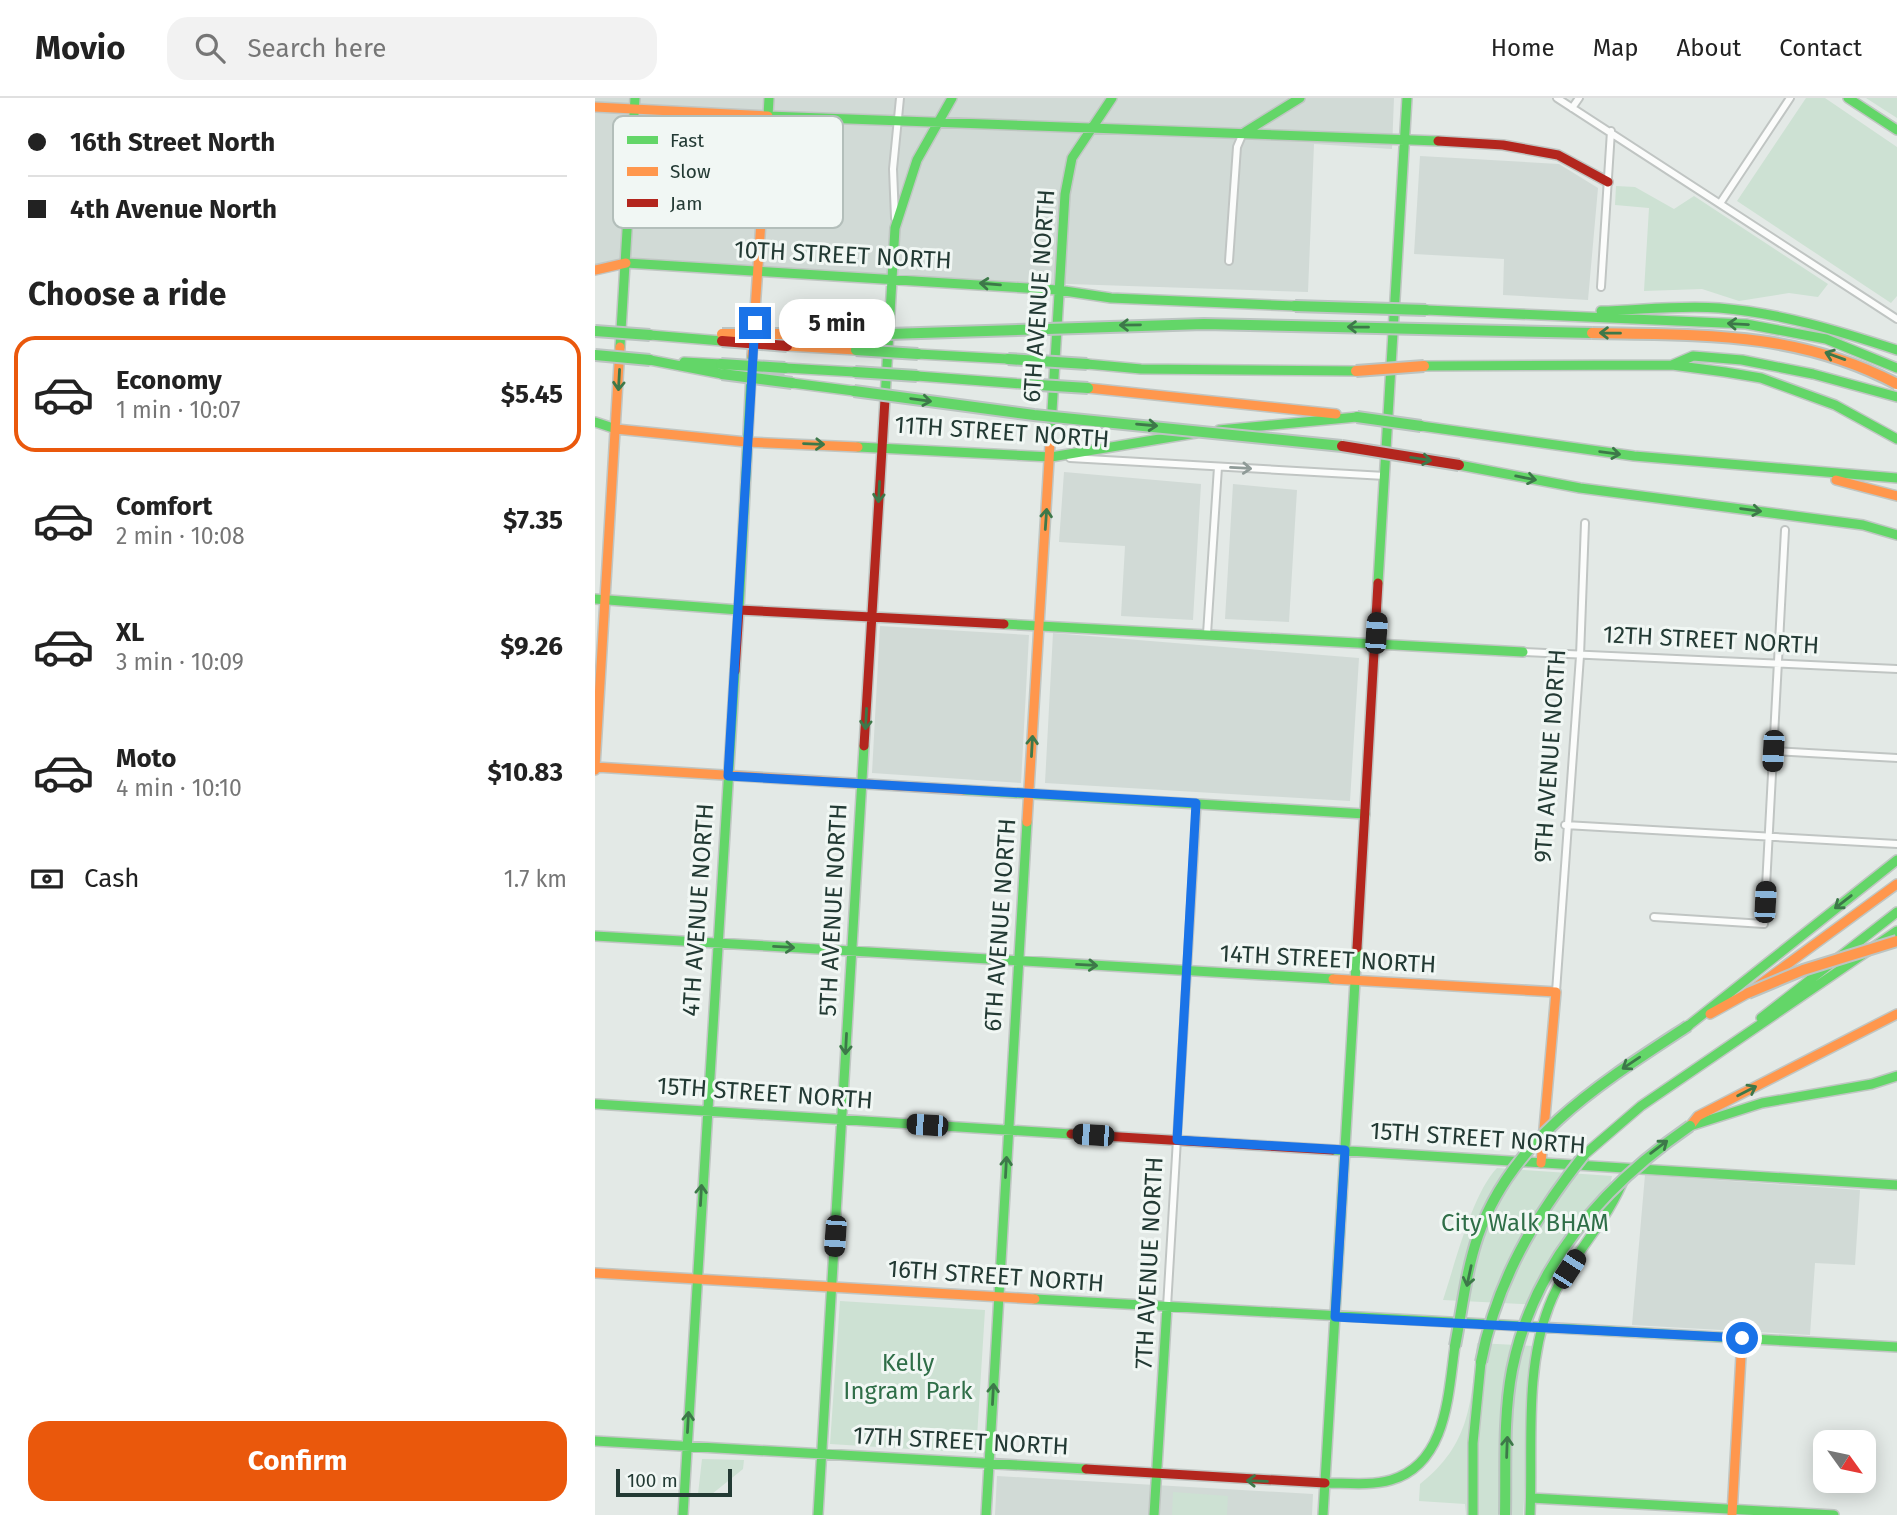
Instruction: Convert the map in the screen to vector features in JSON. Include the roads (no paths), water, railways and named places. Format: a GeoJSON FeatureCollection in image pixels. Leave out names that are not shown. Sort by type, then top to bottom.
{"type":"FeatureCollection","features":[{"type":"Feature","properties":{"kind":"main road","name":"4TH AVENUE NORTH"},"geometry":{"type":"LineString","coordinates":[[768,116],[769,98]]}},
{"type":"Feature","properties":{"kind":"main road"},"geometry":{"type":"LineString","coordinates":[[895,228],[905,189],[936,122],[952,98]]}},
{"type":"Feature","properties":{"kind":"main road","name":"6TH AVENUE NORTH"},"geometry":{"type":"LineString","coordinates":[[986,1515],[1065,194],[1072,158],[1112,98]]}},
{"type":"Feature","properties":{"kind":"main road"},"geometry":{"type":"LineString","coordinates":[[1243,132],[1285,102],[1300,98]]}},
{"type":"Feature","properties":{"kind":"main road"},"geometry":{"type":"LineString","coordinates":[[1324,1515],[1407,98]]}},
{"type":"Feature","properties":{"kind":"main road"},"geometry":{"type":"LineString","coordinates":[[1848,98],[1897,130]]}},
{"type":"Feature","properties":{"kind":"main road"},"geometry":{"type":"LineString","coordinates":[[595,107],[634,104],[768,116]]}},
{"type":"Feature","properties":{"kind":"main road"},"geometry":{"type":"LineString","coordinates":[[843,119],[1243,132],[1503,145],[1558,155],[1608,182]]}},
{"type":"Feature","properties":{"kind":"main road"},"geometry":{"type":"LineString","coordinates":[[628,228],[616,429],[600,599],[595,768],[1365,814]]}},
{"type":"Feature","properties":{"kind":"main road","name":"4TH AVENUE NORTH"},"geometry":{"type":"LineString","coordinates":[[683,1515],[716,944],[739,610],[746,442],[762,228]]}},
{"type":"Feature","properties":{"kind":"main road","name":"5TH AVENUE NORTH"},"geometry":{"type":"LineString","coordinates":[[818,1515],[895,228]]}},
{"type":"Feature","properties":{"kind":"main road","name":"10TH STREET NORTH"},"geometry":{"type":"LineString","coordinates":[[595,270],[626,263],[1058,290],[1111,298],[1530,313]]}},
{"type":"Feature","properties":{"kind":"main road"},"geometry":{"type":"LineString","coordinates":[[1530,313],[1717,307],[1798,319],[1842,330],[1897,349]]}},
{"type":"Feature","properties":{"kind":"main road"},"geometry":{"type":"LineString","coordinates":[[1530,313],[1768,327],[1826,339],[1897,368]]}},
{"type":"Feature","properties":{"kind":"main road"},"geometry":{"type":"LineString","coordinates":[[595,331],[722,337],[1203,324],[1741,336],[1805,346],[1861,366],[1897,384]]}},
{"type":"Feature","properties":{"kind":"main road"},"geometry":{"type":"LineString","coordinates":[[722,337],[787,346],[1141,369],[1356,371],[1424,366],[1672,365],[1761,378],[1835,405],[1897,439]]}},
{"type":"Feature","properties":{"kind":"main road"},"geometry":{"type":"LineString","coordinates":[[595,355],[722,369],[792,383],[1034,415],[1325,443],[1580,488],[1863,524],[1897,535]]}},
{"type":"Feature","properties":{"kind":"main road"},"geometry":{"type":"LineString","coordinates":[[1672,365],[1693,356],[1742,360],[1813,373],[1897,397]]}},
{"type":"Feature","properties":{"kind":"main road"},"geometry":{"type":"LineString","coordinates":[[722,369],[785,368],[855,372],[1190,396],[1634,456],[1809,473],[1897,478]]}},
{"type":"Feature","properties":{"kind":"main road"},"geometry":{"type":"LineString","coordinates":[[1051,457],[1194,433],[1357,417]]}},
{"type":"Feature","properties":{"kind":"main road","name":"11TH STREET NORTH"},"geometry":{"type":"LineString","coordinates":[[595,422],[616,429],[746,442],[882,446],[1051,457]]}},
{"type":"Feature","properties":{"kind":"main road"},"geometry":{"type":"LineString","coordinates":[[1809,473],[1897,496]]}},
{"type":"Feature","properties":{"kind":"main road"},"geometry":{"type":"LineString","coordinates":[[600,599],[739,610],[872,615],[1523,652]]}},
{"type":"Feature","properties":{"kind":"main road"},"geometry":{"type":"LineString","coordinates":[[1688,1026],[1897,860]]}},
{"type":"Feature","properties":{"kind":"main road"},"geometry":{"type":"LineString","coordinates":[[1748,993],[1897,884]]}},
{"type":"Feature","properties":{"kind":"main road"},"geometry":{"type":"LineString","coordinates":[[1704,1065],[1897,912]]}},
{"type":"Feature","properties":{"kind":"main road"},"geometry":{"type":"LineString","coordinates":[[1473,1515],[1474,1430],[1481,1357],[1489,1321],[1534,1219],[1597,1142],[1640,1106],[1704,1065],[1897,931]]}},
{"type":"Feature","properties":{"kind":"main road","name":"14TH STREET NORTH"},"geometry":{"type":"LineString","coordinates":[[595,936],[1556,992]]}},
{"type":"Feature","properties":{"kind":"main road"},"geometry":{"type":"LineString","coordinates":[[1688,1026],[1748,993],[1803,970],[1897,941]]}},
{"type":"Feature","properties":{"kind":"main road"},"geometry":{"type":"LineString","coordinates":[[1541,1163],[1556,992]]}},
{"type":"Feature","properties":{"kind":"main road"},"geometry":{"type":"LineString","coordinates":[[1504,1515],[1512,1368],[1524,1325],[1542,1285],[1567,1242],[1604,1196],[1652,1152],[1689,1126],[1698,1116],[1897,1014]]}},
{"type":"Feature","properties":{"kind":"main road","name":"17TH STREET NORTH"},"geometry":{"type":"LineString","coordinates":[[595,1441],[989,1462],[1157,1476],[1325,1483],[1394,1479],[1422,1463],[1435,1444],[1443,1419],[1478,1237],[1488,1210],[1513,1166],[1540,1133],[1561,1114],[1688,1026]]}},
{"type":"Feature","properties":{"kind":"main road"},"geometry":{"type":"LineString","coordinates":[[1689,1126],[1762,1103],[1872,1084],[1897,1076]]}},
{"type":"Feature","properties":{"kind":"main road","name":"15TH STREET NORTH"},"geometry":{"type":"LineString","coordinates":[[595,1104],[1897,1185]]}},
{"type":"Feature","properties":{"kind":"main road"},"geometry":{"type":"LineString","coordinates":[[1530,1515],[1535,1382],[1549,1306],[1561,1281],[1609,1213],[1627,1168]]}},
{"type":"Feature","properties":{"kind":"main road","name":"16TH STREET NORTH"},"geometry":{"type":"LineString","coordinates":[[595,1273],[1897,1347]]}},
{"type":"Feature","properties":{"kind":"main road","name":"7TH AVENUE NORTH"},"geometry":{"type":"LineString","coordinates":[[1154,1515],[1167,1307]]}},
{"type":"Feature","properties":{"kind":"main road"},"geometry":{"type":"LineString","coordinates":[[1732,1512],[1742,1338]]}},
{"type":"Feature","properties":{"kind":"main road"},"geometry":{"type":"LineString","coordinates":[[1531,1499],[1732,1512],[1835,1515]]}},
{"type":"Feature","properties":{"kind":"street","name":"5TH AVENUE NORTH"},"geometry":{"type":"LineString","coordinates":[[895,228],[893,169],[900,98]]}},
{"type":"Feature","properties":{"kind":"street"},"geometry":{"type":"LineString","coordinates":[[1557,98],[1721,202],[1897,319]]}},
{"type":"Feature","properties":{"kind":"street"},"geometry":{"type":"LineString","coordinates":[[1572,108],[1579,98]]}},
{"type":"Feature","properties":{"kind":"street"},"geometry":{"type":"LineString","coordinates":[[1721,202],[1790,98]]}},
{"type":"Feature","properties":{"kind":"street"},"geometry":{"type":"LineString","coordinates":[[1601,287],[1611,131]]}},
{"type":"Feature","properties":{"kind":"street"},"geometry":{"type":"LineString","coordinates":[[1229,261],[1237,147],[1243,132]]}},
{"type":"Feature","properties":{"kind":"street","name":"11TH STREET NORTH"},"geometry":{"type":"LineString","coordinates":[[1051,457],[1385,476]]}},
{"type":"Feature","properties":{"kind":"street"},"geometry":{"type":"LineString","coordinates":[[1207,634],[1217,467]]}},
{"type":"Feature","properties":{"kind":"street","name":"9TH AVENUE NORTH"},"geometry":{"type":"LineString","coordinates":[[1556,992],[1565,825],[1580,656],[1585,523]]}},
{"type":"Feature","properties":{"kind":"street"},"geometry":{"type":"LineString","coordinates":[[1654,918],[1764,923],[1785,530]]}},
{"type":"Feature","properties":{"kind":"street","name":"12TH STREET NORTH"},"geometry":{"type":"LineString","coordinates":[[1523,652],[1897,669]]}},
{"type":"Feature","properties":{"kind":"street"},"geometry":{"type":"LineString","coordinates":[[1773,751],[1897,758]]}},
{"type":"Feature","properties":{"kind":"street","name":"7TH AVENUE NORTH"},"geometry":{"type":"LineString","coordinates":[[1167,1307],[1196,803]]}},
{"type":"Feature","properties":{"kind":"street"},"geometry":{"type":"LineString","coordinates":[[1565,825],[1897,844]]}},
{"type":"Feature","properties":{"kind":"park label","name":"City Walk BHAM"},"geometry":{"type":"Point","coordinates":[1525,1223]}},
{"type":"Feature","properties":{"kind":"park label","name":"Kelly Ingram Park"},"geometry":{"type":"Point","coordinates":[908,1377]}}]}
